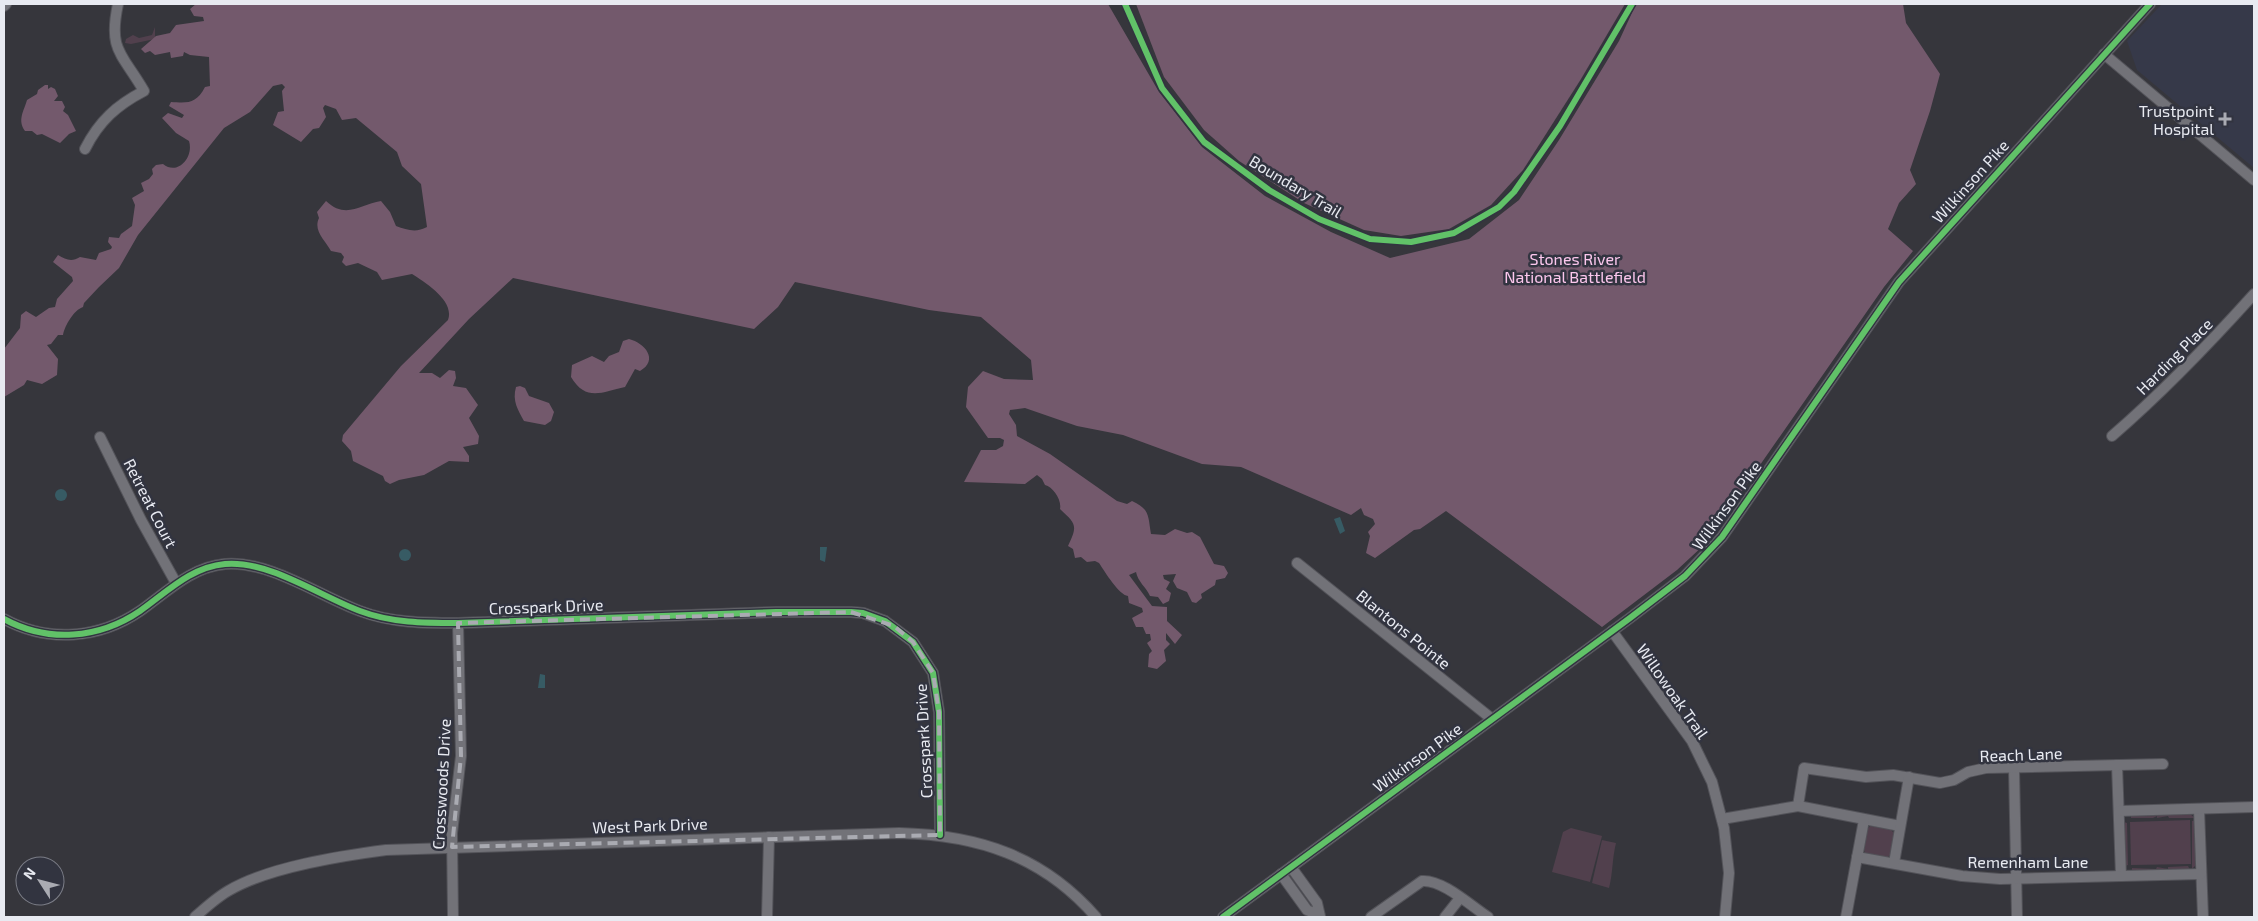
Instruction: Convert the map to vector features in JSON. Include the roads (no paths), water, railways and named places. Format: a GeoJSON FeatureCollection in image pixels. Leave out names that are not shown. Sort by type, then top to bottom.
{"type":"FeatureCollection","features":[{"type":"Feature","properties":{"kind":"street"},"geometry":{"type":"LineString","coordinates":[[85,149],[93,132],[105,117],[144,90],[116,44],[113,30],[118,4]]}},
{"type":"Feature","properties":{"kind":"street","name":"Wilkinson Pike"},"geometry":{"type":"LineString","coordinates":[[1223,917],[1685,576],[1714,547],[1899,282],[2150,4]]}},
{"type":"Feature","properties":{"kind":"street"},"geometry":{"type":"LineString","coordinates":[[2104,54],[2254,180]]}},
{"type":"Feature","properties":{"kind":"street","name":"Harding Place"},"geometry":{"type":"LineString","coordinates":[[2112,436],[2169,385],[2254,294]]}},
{"type":"Feature","properties":{"kind":"street","name":"Retreat Court"},"geometry":{"type":"LineString","coordinates":[[100,437],[141,520],[176,583]]}},
{"type":"Feature","properties":{"kind":"street","name":"Blantons Pointe"},"geometry":{"type":"LineString","coordinates":[[1296,563],[1492,719]]}},
{"type":"Feature","properties":{"kind":"street","name":"Crosspark Drive"},"geometry":{"type":"LineString","coordinates":[[4,619],[26,629],[50,636],[96,632],[111,627],[139,612],[176,583],[202,568],[226,564],[260,568],[376,616],[425,623],[458,624],[753,612],[863,613],[885,621],[913,642],[933,673],[939,717],[940,834]]}},
{"type":"Feature","properties":{"kind":"street","name":"Crosswoods Drive"},"geometry":{"type":"LineString","coordinates":[[454,917],[452,847],[461,756],[458,624]]}},
{"type":"Feature","properties":{"kind":"street","name":"Willowoak Trail"},"geometry":{"type":"LineString","coordinates":[[1612,631],[1692,742],[1712,782],[1722,819],[1729,873],[1725,917]]}},
{"type":"Feature","properties":{"kind":"street","name":"Reach Lane"},"geometry":{"type":"LineString","coordinates":[[1798,806],[1804,768],[1866,777],[1893,775],[1940,783],[1976,769],[2163,764]]}},
{"type":"Feature","properties":{"kind":"street"},"geometry":{"type":"LineString","coordinates":[[2117,765],[2121,876]]}},
{"type":"Feature","properties":{"kind":"street"},"geometry":{"type":"LineString","coordinates":[[2014,768],[2017,917]]}},
{"type":"Feature","properties":{"kind":"street"},"geometry":{"type":"LineString","coordinates":[[1894,863],[1909,777]]}},
{"type":"Feature","properties":{"kind":"street"},"geometry":{"type":"LineString","coordinates":[[1722,819],[1798,806],[1900,826]]}},
{"type":"Feature","properties":{"kind":"street"},"geometry":{"type":"LineString","coordinates":[[2119,811],[2254,807]]}},
{"type":"Feature","properties":{"kind":"street"},"geometry":{"type":"LineString","coordinates":[[2199,809],[2202,917]]}},
{"type":"Feature","properties":{"kind":"street"},"geometry":{"type":"LineString","coordinates":[[1846,917],[1864,820]]}},
{"type":"Feature","properties":{"kind":"street","name":"West Park Drive"},"geometry":{"type":"LineString","coordinates":[[195,917],[227,891],[245,882],[277,872],[366,853],[452,847],[899,833],[940,834],[990,847],[1032,864],[1059,881],[1096,917]]}},
{"type":"Feature","properties":{"kind":"street"},"geometry":{"type":"LineString","coordinates":[[767,917],[770,837]]}},
{"type":"Feature","properties":{"kind":"street","name":"Remenham Lane"},"geometry":{"type":"LineString","coordinates":[[1857,857],[1962,876],[2016,879],[2201,874]]}},
{"type":"Feature","properties":{"kind":"street"},"geometry":{"type":"LineString","coordinates":[[1291,867],[1317,904],[1320,917]]}},
{"type":"Feature","properties":{"kind":"street"},"geometry":{"type":"LineString","coordinates":[[1282,874],[1307,910],[1320,917]]}},
{"type":"Feature","properties":{"kind":"street"},"geometry":{"type":"LineString","coordinates":[[1371,917],[1422,881],[1435,882],[1488,917]]}},
{"type":"Feature","properties":{"kind":"street"},"geometry":{"type":"LineString","coordinates":[[1445,917],[1460,898]]}},
{"type":"Feature","properties":{"kind":"place","name":"Trustpoint Hospital"},"geometry":{"type":"Point","coordinates":[2225,119]}},
{"type":"Feature","properties":{"kind":"park label","name":"Stones River National Battlefield"},"geometry":{"type":"Point","coordinates":[1575,267]}}]}
